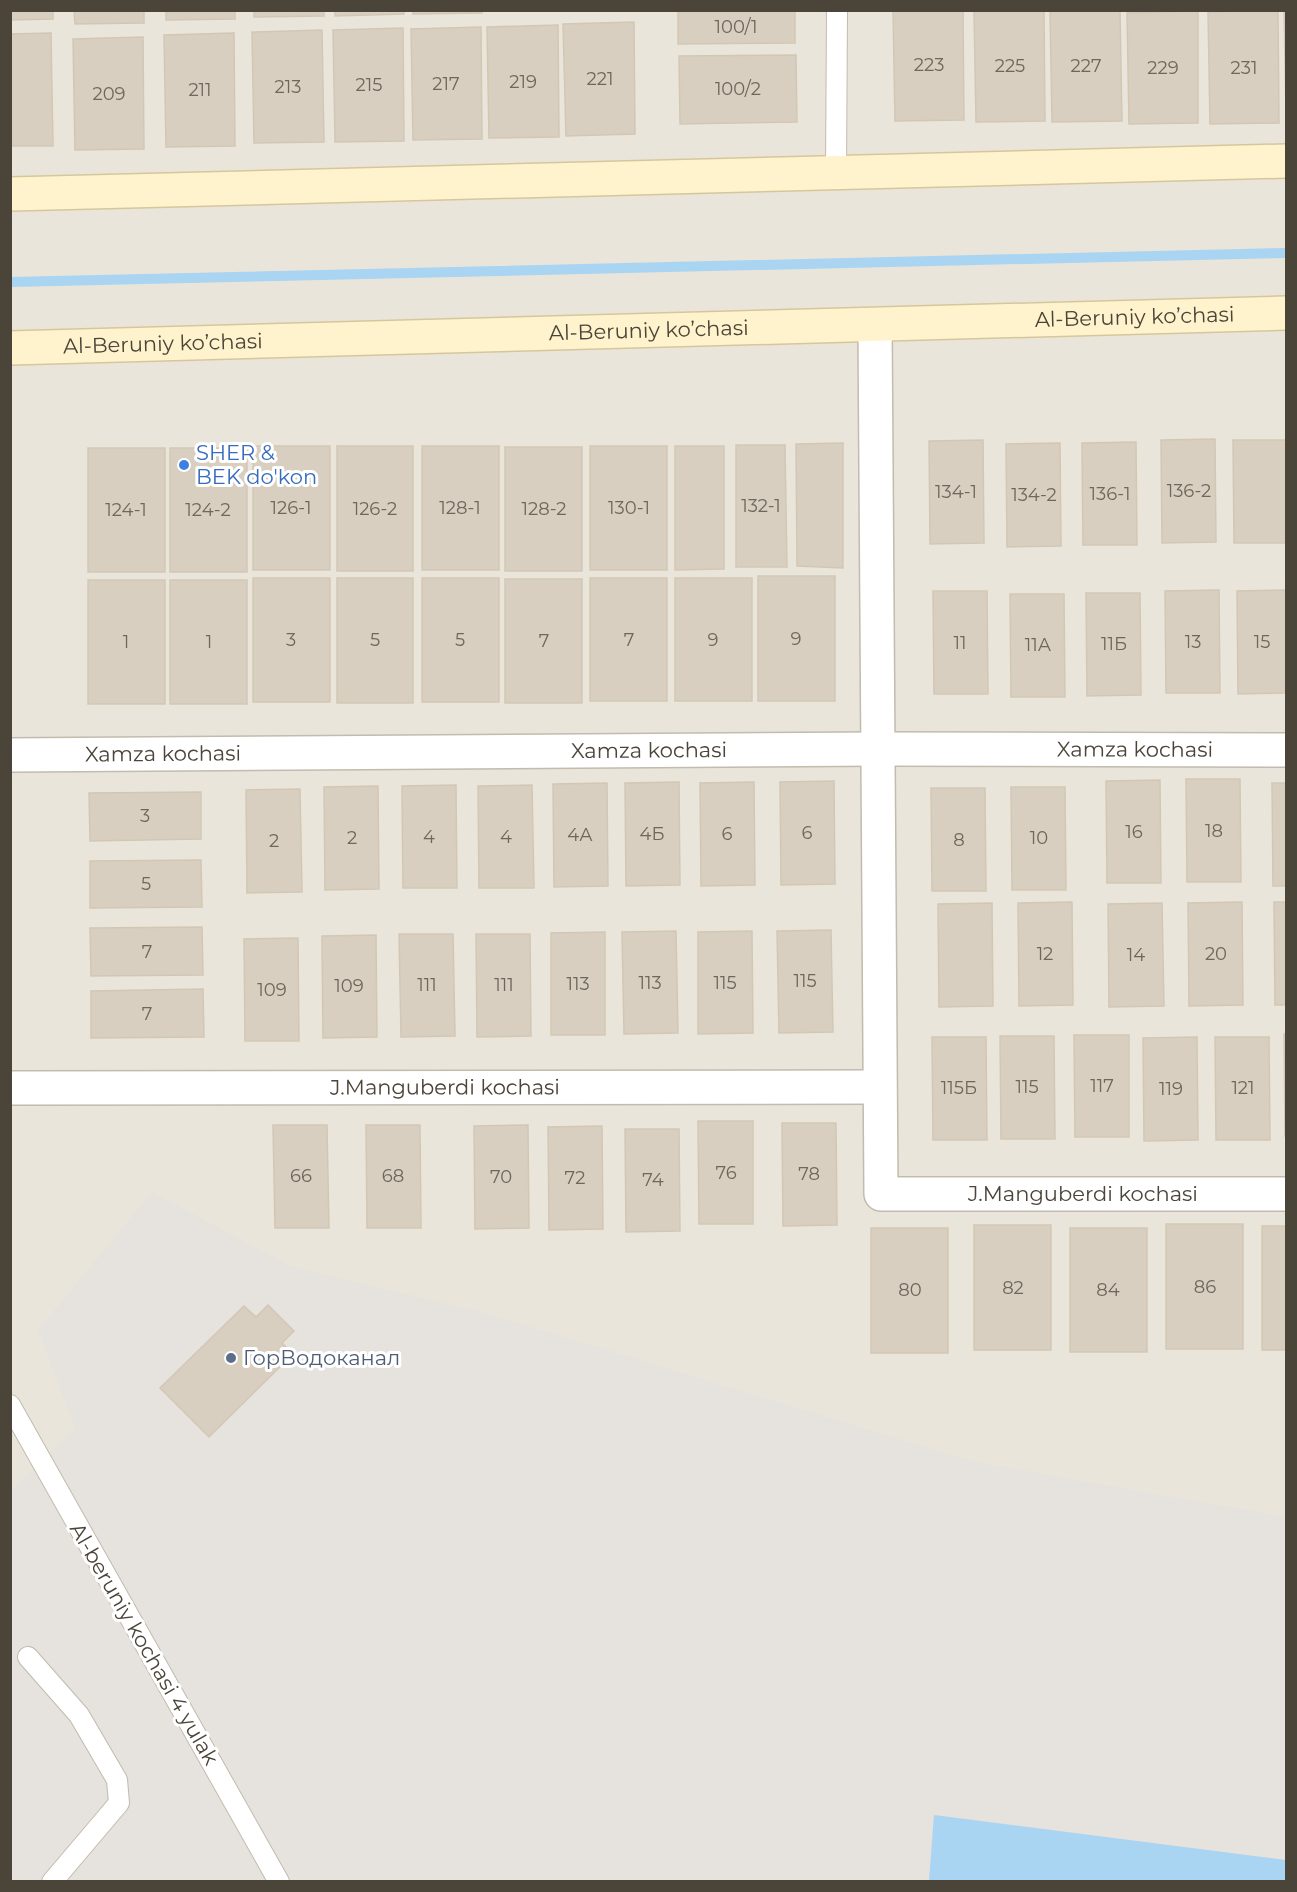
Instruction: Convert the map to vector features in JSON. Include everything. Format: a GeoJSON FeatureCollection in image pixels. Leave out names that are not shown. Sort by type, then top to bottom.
{"type":"FeatureCollection","features":[{"type":"Feature","properties":{"kind":"main road"},"geometry":{"type":"LineString","coordinates":[[10,194],[1287,161]]}},
{"type":"Feature","properties":{"kind":"main road","name":"Al-Beruniy ko’chasi"},"geometry":{"type":"LineString","coordinates":[[10,348],[1287,313]]}},
{"type":"Feature","properties":{"kind":"street"},"geometry":{"type":"LineString","coordinates":[[875,325],[879,1087]]}},
{"type":"Feature","properties":{"kind":"street","name":"Xamza kochasi"},"geometry":{"type":"LineString","coordinates":[[10,754],[879,749],[1287,750]]}},
{"type":"Feature","properties":{"kind":"street","name":"J.Manguberdi kochasi"},"geometry":{"type":"LineString","coordinates":[[10,1088],[879,1087],[880,1194],[1287,1194]]}},
{"type":"Feature","properties":{"kind":"lane"},"geometry":{"type":"LineString","coordinates":[[836,173],[837,10]]}},
{"type":"Feature","properties":{"kind":"lane","name":"Al-beruniy kochasi 4 yulak"},"geometry":{"type":"LineString","coordinates":[[10,1405],[279,1881]]}},
{"type":"Feature","properties":{"kind":"lane"},"geometry":{"type":"LineString","coordinates":[[28,1658],[79,1715],[117,1780],[119,1803],[52,1881]]}},
{"type":"Feature","properties":{"kind":"shaded area"},"geometry":{"type":"Polygon","coordinates":[[[11,11],[1286,11],[1286,1881],[11,1882],[11,11]]]}},
{"type":"Feature","properties":{"kind":"shaded area"},"geometry":{"type":"Polygon","coordinates":[[[152,1192],[290,1266],[489,1314],[975,1462],[1286,1517],[1286,1881],[11,1882],[11,1490],[75,1429],[38,1330],[152,1192]]]}},
{"type":"Feature","properties":{"kind":"water"},"geometry":{"type":"Polygon","coordinates":[[[934,1815],[1286,1860],[1286,1881],[929,1881],[934,1815]]]}},
{"type":"Feature","properties":{"kind":"building"},"geometry":{"type":"Polygon","coordinates":[[[10,10],[53,10],[53,19],[10,20],[10,10]]]}},
{"type":"Feature","properties":{"kind":"building"},"geometry":{"type":"Polygon","coordinates":[[[74,10],[144,10],[144,23],[75,24],[74,10]]]}},
{"type":"Feature","properties":{"kind":"building"},"geometry":{"type":"Polygon","coordinates":[[[166,10],[235,10],[235,19],[166,20],[166,10]]]}},
{"type":"Feature","properties":{"kind":"building"},"geometry":{"type":"Polygon","coordinates":[[[254,10],[324,10],[324,16],[254,17],[254,10]]]}},
{"type":"Feature","properties":{"kind":"building"},"geometry":{"type":"Polygon","coordinates":[[[335,10],[404,10],[404,14],[335,16],[335,10]]]}},
{"type":"Feature","properties":{"kind":"building"},"geometry":{"type":"Polygon","coordinates":[[[413,10],[482,10],[482,13],[413,14],[413,10]]]}},
{"type":"Feature","properties":{"kind":"building"},"geometry":{"type":"Polygon","coordinates":[[[678,10],[795,10],[795,43],[678,44],[678,10]]]}},
{"type":"Feature","properties":{"kind":"building"},"geometry":{"type":"Polygon","coordinates":[[[893,10],[963,10],[964,120],[895,121],[893,10]]]}},
{"type":"Feature","properties":{"kind":"building"},"geometry":{"type":"Polygon","coordinates":[[[1044,10],[1045,121],[976,122],[974,11],[1044,10]]]}},
{"type":"Feature","properties":{"kind":"building"},"geometry":{"type":"Polygon","coordinates":[[[1120,10],[1122,121],[1052,122],[1050,11],[1120,10]]]}},
{"type":"Feature","properties":{"kind":"building"},"geometry":{"type":"Polygon","coordinates":[[[1278,10],[1279,123],[1210,124],[1208,12],[1278,10]]]}},
{"type":"Feature","properties":{"kind":"building"},"geometry":{"type":"Polygon","coordinates":[[[1284,10],[1286,10],[1286,115],[1284,10]]]}},
{"type":"Feature","properties":{"kind":"building"},"geometry":{"type":"Polygon","coordinates":[[[1198,11],[1198,123],[1129,124],[1127,13],[1198,11]]]}},
{"type":"Feature","properties":{"kind":"building"},"geometry":{"type":"Polygon","coordinates":[[[634,22],[635,134],[566,136],[563,24],[634,22]]]}},
{"type":"Feature","properties":{"kind":"building"},"geometry":{"type":"Polygon","coordinates":[[[558,25],[559,137],[489,138],[487,27],[558,25]]]}},
{"type":"Feature","properties":{"kind":"building"},"geometry":{"type":"Polygon","coordinates":[[[481,27],[482,139],[413,140],[411,29],[481,27]]]}},
{"type":"Feature","properties":{"kind":"building"},"geometry":{"type":"Polygon","coordinates":[[[403,28],[404,141],[335,142],[333,30],[403,28]]]}},
{"type":"Feature","properties":{"kind":"building"},"geometry":{"type":"Polygon","coordinates":[[[322,30],[324,142],[254,143],[252,32],[322,30]]]}},
{"type":"Feature","properties":{"kind":"building"},"geometry":{"type":"Polygon","coordinates":[[[51,33],[53,146],[10,146],[10,34],[51,33]]]}},
{"type":"Feature","properties":{"kind":"building"},"geometry":{"type":"Polygon","coordinates":[[[234,33],[235,146],[166,147],[164,35],[234,33]]]}},
{"type":"Feature","properties":{"kind":"building"},"geometry":{"type":"Polygon","coordinates":[[[143,37],[144,149],[75,150],[73,39],[143,37]]]}},
{"type":"Feature","properties":{"kind":"building"},"geometry":{"type":"Polygon","coordinates":[[[796,55],[797,122],[680,124],[679,56],[796,55]]]}},
{"type":"Feature","properties":{"kind":"building"},"geometry":{"type":"Polygon","coordinates":[[[1215,439],[1216,542],[1162,543],[1161,440],[1215,439]]]}},
{"type":"Feature","properties":{"kind":"building"},"geometry":{"type":"Polygon","coordinates":[[[983,440],[984,543],[930,544],[929,441],[983,440]]]}},
{"type":"Feature","properties":{"kind":"building"},"geometry":{"type":"Polygon","coordinates":[[[1233,440],[1286,440],[1286,543],[1234,543],[1233,440]]]}},
{"type":"Feature","properties":{"kind":"building"},"geometry":{"type":"Polygon","coordinates":[[[1136,442],[1137,545],[1083,545],[1082,443],[1136,442]]]}},
{"type":"Feature","properties":{"kind":"building"},"geometry":{"type":"Polygon","coordinates":[[[843,443],[843,568],[797,566],[796,444],[843,443]]]}},
{"type":"Feature","properties":{"kind":"building"},"geometry":{"type":"Polygon","coordinates":[[[1060,443],[1061,546],[1007,547],[1006,444],[1060,443]]]}},
{"type":"Feature","properties":{"kind":"building"},"geometry":{"type":"Polygon","coordinates":[[[736,445],[785,445],[787,567],[736,567],[736,445]]]}},
{"type":"Feature","properties":{"kind":"building"},"geometry":{"type":"Polygon","coordinates":[[[253,446],[330,446],[330,570],[253,570],[253,446]]]}},
{"type":"Feature","properties":{"kind":"building"},"geometry":{"type":"Polygon","coordinates":[[[337,446],[413,446],[413,571],[337,571],[337,446]]]}},
{"type":"Feature","properties":{"kind":"building"},"geometry":{"type":"Polygon","coordinates":[[[422,446],[499,446],[499,570],[422,570],[422,446]]]}},
{"type":"Feature","properties":{"kind":"building"},"geometry":{"type":"Polygon","coordinates":[[[590,446],[667,446],[667,570],[590,570],[590,446]]]}},
{"type":"Feature","properties":{"kind":"building"},"geometry":{"type":"Polygon","coordinates":[[[675,446],[724,446],[724,569],[675,570],[675,446]]]}},
{"type":"Feature","properties":{"kind":"building"},"geometry":{"type":"Polygon","coordinates":[[[505,447],[582,447],[582,571],[505,571],[505,447]]]}},
{"type":"Feature","properties":{"kind":"building"},"geometry":{"type":"Polygon","coordinates":[[[88,448],[165,448],[165,572],[88,572],[88,448]]]}},
{"type":"Feature","properties":{"kind":"building"},"geometry":{"type":"Polygon","coordinates":[[[170,448],[247,448],[247,572],[170,572],[170,448]]]}},
{"type":"Feature","properties":{"kind":"building"},"geometry":{"type":"Polygon","coordinates":[[[758,576],[835,576],[835,701],[758,701],[758,576]]]}},
{"type":"Feature","properties":{"kind":"building"},"geometry":{"type":"Polygon","coordinates":[[[253,578],[330,578],[330,702],[253,702],[253,578]]]}},
{"type":"Feature","properties":{"kind":"building"},"geometry":{"type":"Polygon","coordinates":[[[337,578],[413,578],[413,703],[337,703],[337,578]]]}},
{"type":"Feature","properties":{"kind":"building"},"geometry":{"type":"Polygon","coordinates":[[[422,578],[499,578],[499,702],[422,702],[422,578]]]}},
{"type":"Feature","properties":{"kind":"building"},"geometry":{"type":"Polygon","coordinates":[[[590,578],[667,578],[667,701],[590,701],[590,578]]]}},
{"type":"Feature","properties":{"kind":"building"},"geometry":{"type":"Polygon","coordinates":[[[675,578],[752,578],[752,701],[675,701],[675,578]]]}},
{"type":"Feature","properties":{"kind":"building"},"geometry":{"type":"Polygon","coordinates":[[[505,579],[582,579],[582,703],[505,703],[505,579]]]}},
{"type":"Feature","properties":{"kind":"building"},"geometry":{"type":"Polygon","coordinates":[[[88,580],[165,580],[165,704],[88,704],[88,580]]]}},
{"type":"Feature","properties":{"kind":"building"},"geometry":{"type":"Polygon","coordinates":[[[170,580],[247,580],[247,704],[170,704],[170,580]]]}},
{"type":"Feature","properties":{"kind":"building"},"geometry":{"type":"Polygon","coordinates":[[[1219,590],[1220,693],[1166,693],[1165,591],[1219,590]]]}},
{"type":"Feature","properties":{"kind":"building"},"geometry":{"type":"Polygon","coordinates":[[[1286,590],[1286,693],[1238,694],[1237,591],[1286,590]]]}},
{"type":"Feature","properties":{"kind":"building"},"geometry":{"type":"Polygon","coordinates":[[[933,591],[987,591],[988,694],[934,694],[933,591]]]}},
{"type":"Feature","properties":{"kind":"building"},"geometry":{"type":"Polygon","coordinates":[[[1086,593],[1140,593],[1141,695],[1087,696],[1086,593]]]}},
{"type":"Feature","properties":{"kind":"building"},"geometry":{"type":"Polygon","coordinates":[[[1010,594],[1064,594],[1065,697],[1011,697],[1010,594]]]}},
{"type":"Feature","properties":{"kind":"building"},"geometry":{"type":"Polygon","coordinates":[[[1186,779],[1240,779],[1241,882],[1187,882],[1186,779]]]}},
{"type":"Feature","properties":{"kind":"building"},"geometry":{"type":"Polygon","coordinates":[[[1160,780],[1161,883],[1107,883],[1106,781],[1160,780]]]}},
{"type":"Feature","properties":{"kind":"building"},"geometry":{"type":"Polygon","coordinates":[[[834,781],[835,884],[781,885],[780,782],[834,781]]]}},
{"type":"Feature","properties":{"kind":"building"},"geometry":{"type":"Polygon","coordinates":[[[679,782],[680,885],[626,886],[625,783],[679,782]]]}},
{"type":"Feature","properties":{"kind":"building"},"geometry":{"type":"Polygon","coordinates":[[[754,782],[755,885],[701,886],[700,783],[754,782]]]}},
{"type":"Feature","properties":{"kind":"building"},"geometry":{"type":"Polygon","coordinates":[[[607,783],[608,886],[554,887],[553,784],[607,783]]]}},
{"type":"Feature","properties":{"kind":"building"},"geometry":{"type":"Polygon","coordinates":[[[1272,783],[1286,783],[1286,886],[1273,886],[1272,783]]]}},
{"type":"Feature","properties":{"kind":"building"},"geometry":{"type":"Polygon","coordinates":[[[456,785],[457,888],[403,888],[402,786],[456,785]]]}},
{"type":"Feature","properties":{"kind":"building"},"geometry":{"type":"Polygon","coordinates":[[[532,785],[534,888],[479,888],[478,786],[532,785]]]}},
{"type":"Feature","properties":{"kind":"building"},"geometry":{"type":"Polygon","coordinates":[[[378,786],[379,889],[325,890],[324,787],[378,786]]]}},
{"type":"Feature","properties":{"kind":"building"},"geometry":{"type":"Polygon","coordinates":[[[1011,787],[1065,787],[1066,890],[1012,890],[1011,787]]]}},
{"type":"Feature","properties":{"kind":"building"},"geometry":{"type":"Polygon","coordinates":[[[931,788],[985,788],[986,891],[932,891],[931,788]]]}},
{"type":"Feature","properties":{"kind":"building"},"geometry":{"type":"Polygon","coordinates":[[[300,789],[302,892],[247,893],[246,790],[300,789]]]}},
{"type":"Feature","properties":{"kind":"building"},"geometry":{"type":"Polygon","coordinates":[[[201,792],[201,839],[90,841],[89,793],[201,792]]]}},
{"type":"Feature","properties":{"kind":"building"},"geometry":{"type":"Polygon","coordinates":[[[201,860],[202,907],[90,908],[90,861],[201,860]]]}},
{"type":"Feature","properties":{"kind":"building"},"geometry":{"type":"Polygon","coordinates":[[[1072,902],[1073,1005],[1019,1006],[1018,903],[1072,902]]]}},
{"type":"Feature","properties":{"kind":"building"},"geometry":{"type":"Polygon","coordinates":[[[1242,902],[1243,1005],[1189,1006],[1188,903],[1242,902]]]}},
{"type":"Feature","properties":{"kind":"building"},"geometry":{"type":"Polygon","coordinates":[[[1274,902],[1286,902],[1286,1005],[1275,1005],[1274,902]]]}},
{"type":"Feature","properties":{"kind":"building"},"geometry":{"type":"Polygon","coordinates":[[[992,903],[993,1006],[939,1007],[938,904],[992,903]]]}},
{"type":"Feature","properties":{"kind":"building"},"geometry":{"type":"Polygon","coordinates":[[[1162,903],[1164,1006],[1109,1007],[1108,904],[1162,903]]]}},
{"type":"Feature","properties":{"kind":"building"},"geometry":{"type":"Polygon","coordinates":[[[202,927],[203,975],[91,976],[90,928],[202,927]]]}},
{"type":"Feature","properties":{"kind":"building"},"geometry":{"type":"Polygon","coordinates":[[[831,930],[833,1032],[779,1033],[777,931],[831,930]]]}},
{"type":"Feature","properties":{"kind":"building"},"geometry":{"type":"Polygon","coordinates":[[[676,931],[678,1033],[624,1034],[622,932],[676,931]]]}},
{"type":"Feature","properties":{"kind":"building"},"geometry":{"type":"Polygon","coordinates":[[[752,931],[753,1033],[698,1034],[698,932],[752,931]]]}},
{"type":"Feature","properties":{"kind":"building"},"geometry":{"type":"Polygon","coordinates":[[[605,932],[605,1035],[551,1035],[551,933],[605,932]]]}},
{"type":"Feature","properties":{"kind":"building"},"geometry":{"type":"Polygon","coordinates":[[[399,934],[453,934],[455,1036],[401,1037],[399,934]]]}},
{"type":"Feature","properties":{"kind":"building"},"geometry":{"type":"Polygon","coordinates":[[[476,934],[530,934],[531,1036],[477,1037],[476,934]]]}},
{"type":"Feature","properties":{"kind":"building"},"geometry":{"type":"Polygon","coordinates":[[[376,935],[377,1037],[323,1038],[322,936],[376,935]]]}},
{"type":"Feature","properties":{"kind":"building"},"geometry":{"type":"Polygon","coordinates":[[[298,938],[299,1041],[245,1041],[244,939],[298,938]]]}},
{"type":"Feature","properties":{"kind":"building"},"geometry":{"type":"Polygon","coordinates":[[[203,989],[204,1037],[91,1038],[91,991],[203,989]]]}},
{"type":"Feature","properties":{"kind":"building"},"geometry":{"type":"Polygon","coordinates":[[[1284,1034],[1286,1034],[1286,1136],[1285,1136],[1284,1034]]]}},
{"type":"Feature","properties":{"kind":"building"},"geometry":{"type":"Polygon","coordinates":[[[1074,1035],[1129,1035],[1129,1137],[1075,1137],[1074,1035]]]}},
{"type":"Feature","properties":{"kind":"building"},"geometry":{"type":"Polygon","coordinates":[[[1000,1036],[1054,1036],[1055,1139],[1001,1139],[1000,1036]]]}},
{"type":"Feature","properties":{"kind":"building"},"geometry":{"type":"Polygon","coordinates":[[[932,1037],[986,1037],[987,1140],[933,1140],[932,1037]]]}},
{"type":"Feature","properties":{"kind":"building"},"geometry":{"type":"Polygon","coordinates":[[[1197,1037],[1198,1140],[1144,1141],[1143,1038],[1197,1037]]]}},
{"type":"Feature","properties":{"kind":"building"},"geometry":{"type":"Polygon","coordinates":[[[1215,1037],[1269,1037],[1270,1140],[1216,1140],[1215,1037]]]}},
{"type":"Feature","properties":{"kind":"building"},"geometry":{"type":"Polygon","coordinates":[[[698,1121],[753,1121],[753,1224],[699,1224],[698,1121]]]}},
{"type":"Feature","properties":{"kind":"building"},"geometry":{"type":"Polygon","coordinates":[[[782,1123],[836,1123],[837,1225],[783,1226],[782,1123]]]}},
{"type":"Feature","properties":{"kind":"building"},"geometry":{"type":"Polygon","coordinates":[[[273,1125],[327,1125],[329,1228],[275,1228],[273,1125]]]}},
{"type":"Feature","properties":{"kind":"building"},"geometry":{"type":"Polygon","coordinates":[[[366,1125],[420,1125],[421,1228],[367,1228],[366,1125]]]}},
{"type":"Feature","properties":{"kind":"building"},"geometry":{"type":"Polygon","coordinates":[[[528,1125],[529,1228],[475,1229],[474,1126],[528,1125]]]}},
{"type":"Feature","properties":{"kind":"building"},"geometry":{"type":"Polygon","coordinates":[[[602,1126],[603,1229],[549,1230],[548,1127],[602,1126]]]}},
{"type":"Feature","properties":{"kind":"building"},"geometry":{"type":"Polygon","coordinates":[[[625,1129],[679,1129],[680,1231],[626,1232],[625,1129]]]}},
{"type":"Feature","properties":{"kind":"building"},"geometry":{"type":"Polygon","coordinates":[[[1166,1224],[1243,1224],[1243,1349],[1166,1349],[1166,1224]]]}},
{"type":"Feature","properties":{"kind":"building"},"geometry":{"type":"Polygon","coordinates":[[[974,1225],[1051,1225],[1051,1350],[974,1350],[974,1225]]]}},
{"type":"Feature","properties":{"kind":"building"},"geometry":{"type":"Polygon","coordinates":[[[1262,1226],[1286,1226],[1286,1350],[1262,1350],[1262,1226]]]}},
{"type":"Feature","properties":{"kind":"building"},"geometry":{"type":"Polygon","coordinates":[[[871,1228],[948,1228],[948,1353],[871,1353],[871,1228]]]}},
{"type":"Feature","properties":{"kind":"building"},"geometry":{"type":"Polygon","coordinates":[[[1070,1228],[1147,1228],[1147,1352],[1070,1352],[1070,1228]]]}},
{"type":"Feature","properties":{"kind":"building"},"geometry":{"type":"Polygon","coordinates":[[[268,1305],[294,1331],[282,1343],[293,1354],[209,1437],[160,1388],[244,1306],[256,1317],[268,1305]]]}},
{"type":"Feature","properties":{"kind":"waterway"},"geometry":{"type":"LineString","coordinates":[[10,282],[1286,253]]}},
{"type":"Feature","properties":{"kind":"place","name":"SHER & BEK do'kon"},"geometry":{"type":"Point","coordinates":[184,465]}},
{"type":"Feature","properties":{"kind":"place","name":"ГорВодоканал"},"geometry":{"type":"Point","coordinates":[231,1358]}}]}
